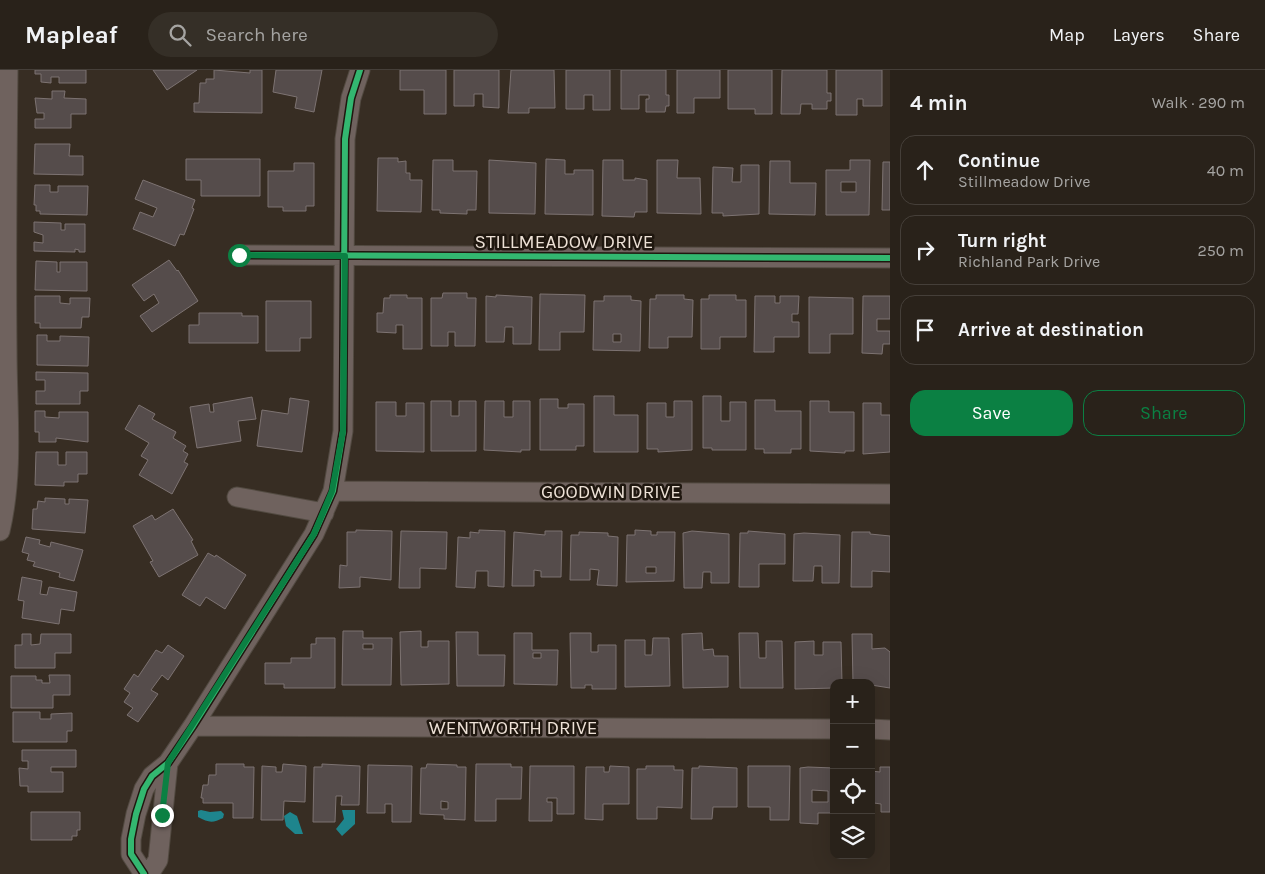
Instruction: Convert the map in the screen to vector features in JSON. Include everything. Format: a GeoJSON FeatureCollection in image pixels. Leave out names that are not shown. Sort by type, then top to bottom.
{"type":"FeatureCollection","features":[{"type":"Feature","properties":{"kind":"street"},"geometry":{"type":"LineString","coordinates":[[0,531],[7,477],[3,353],[3,150],[8,70]]}},
{"type":"Feature","properties":{"kind":"street"},"geometry":{"type":"LineString","coordinates":[[144,874],[131,854],[131,838],[144,789],[152,776],[168,763],[193,726],[314,534],[332,491],[343,431],[345,139],[351,98],[360,70]]}},
{"type":"Feature","properties":{"kind":"street","name":"STILLMEADOW DRIVE"},"geometry":{"type":"LineString","coordinates":[[239,255],[890,258]]}},
{"type":"Feature","properties":{"kind":"street","name":"GOODWIN DRIVE"},"geometry":{"type":"LineString","coordinates":[[332,491],[890,494]]}},
{"type":"Feature","properties":{"kind":"street"},"geometry":{"type":"LineString","coordinates":[[237,496],[324,513]]}},
{"type":"Feature","properties":{"kind":"street","name":"WENTWORTH DRIVE"},"geometry":{"type":"LineString","coordinates":[[193,726],[830,729]]}},
{"type":"Feature","properties":{"kind":"street"},"geometry":{"type":"LineString","coordinates":[[875,730],[890,730]]}},
{"type":"Feature","properties":{"kind":"street"},"geometry":{"type":"LineString","coordinates":[[149,874],[158,860],[168,763]]}},
{"type":"Feature","properties":{"kind":"water"},"geometry":{"type":"Polygon","coordinates":[[[342,810],[355,810],[355,824],[342,836],[336,829],[344,819],[342,810]]]}},
{"type":"Feature","properties":{"kind":"water"},"geometry":{"type":"Polygon","coordinates":[[[198,811],[210,812],[221,811],[224,814],[223,818],[211,822],[205,820],[198,817],[198,811]]]}},
{"type":"Feature","properties":{"kind":"water"},"geometry":{"type":"Polygon","coordinates":[[[290,812],[297,816],[303,834],[295,834],[286,826],[284,816],[290,812]]]}},
{"type":"Feature","properties":{"kind":"building"},"geometry":{"type":"Polygon","coordinates":[[[35,70],[86,70],[86,83],[59,83],[59,77],[51,77],[51,83],[41,82],[41,74],[35,74],[35,70]]]}},
{"type":"Feature","properties":{"kind":"building"},"geometry":{"type":"Polygon","coordinates":[[[153,70],[197,70],[167,90],[153,70]]]}},
{"type":"Feature","properties":{"kind":"building"},"geometry":{"type":"Polygon","coordinates":[[[214,70],[250,73],[250,70],[262,70],[262,113],[194,112],[194,103],[199,103],[200,83],[206,83],[206,79],[214,79],[214,70]]]}},
{"type":"Feature","properties":{"kind":"building"},"geometry":{"type":"Polygon","coordinates":[[[276,70],[322,70],[314,112],[295,108],[297,97],[273,92],[276,70]]]}},
{"type":"Feature","properties":{"kind":"building"},"geometry":{"type":"Polygon","coordinates":[[[400,70],[446,70],[446,114],[424,114],[424,90],[400,90],[400,70]]]}},
{"type":"Feature","properties":{"kind":"building"},"geometry":{"type":"Polygon","coordinates":[[[454,70],[499,70],[499,108],[483,107],[483,94],[474,94],[474,106],[454,106],[454,70]]]}},
{"type":"Feature","properties":{"kind":"building"},"geometry":{"type":"Polygon","coordinates":[[[511,70],[554,70],[555,108],[529,108],[529,113],[508,113],[511,70]]]}},
{"type":"Feature","properties":{"kind":"building"},"geometry":{"type":"Polygon","coordinates":[[[566,70],[610,70],[610,110],[593,110],[593,95],[584,95],[584,109],[566,109],[566,70]]]}},
{"type":"Feature","properties":{"kind":"building"},"geometry":{"type":"Polygon","coordinates":[[[621,70],[666,70],[666,95],[669,95],[669,106],[666,106],[665,112],[646,112],[646,99],[649,99],[649,95],[639,95],[639,109],[621,109],[621,70]]]}},
{"type":"Feature","properties":{"kind":"building"},"geometry":{"type":"Polygon","coordinates":[[[677,70],[720,70],[720,98],[694,98],[694,113],[677,113],[677,70]]]}},
{"type":"Feature","properties":{"kind":"building"},"geometry":{"type":"Polygon","coordinates":[[[728,70],[772,70],[772,114],[755,114],[755,109],[728,109],[728,70]]]}},
{"type":"Feature","properties":{"kind":"building"},"geometry":{"type":"Polygon","coordinates":[[[782,70],[827,70],[827,93],[831,93],[831,101],[827,101],[827,109],[812,109],[812,104],[801,104],[800,114],[781,114],[782,70]]]}},
{"type":"Feature","properties":{"kind":"building"},"geometry":{"type":"Polygon","coordinates":[[[836,70],[882,70],[882,106],[863,106],[863,99],[857,99],[857,115],[836,115],[836,70]]]}},
{"type":"Feature","properties":{"kind":"building"},"geometry":{"type":"Polygon","coordinates":[[[52,91],[65,91],[64,98],[86,99],[86,114],[71,114],[71,128],[35,128],[35,119],[44,119],[44,113],[37,113],[35,98],[52,99],[52,91]]]}},
{"type":"Feature","properties":{"kind":"building"},"geometry":{"type":"Polygon","coordinates":[[[35,144],[70,144],[69,156],[83,156],[83,175],[34,174],[35,144]]]}},
{"type":"Feature","properties":{"kind":"building"},"geometry":{"type":"Polygon","coordinates":[[[378,158],[398,158],[398,162],[406,161],[406,173],[410,173],[410,180],[422,180],[421,212],[377,211],[378,158]]]}},
{"type":"Feature","properties":{"kind":"building"},"geometry":{"type":"Polygon","coordinates":[[[186,159],[260,159],[260,196],[201,196],[201,180],[186,180],[186,159]]]}},
{"type":"Feature","properties":{"kind":"building"},"geometry":{"type":"Polygon","coordinates":[[[546,159],[565,160],[565,174],[574,174],[574,170],[593,170],[593,215],[545,214],[546,159]]]}},
{"type":"Feature","properties":{"kind":"building"},"geometry":{"type":"Polygon","coordinates":[[[433,160],[453,160],[453,171],[477,171],[476,210],[467,210],[467,214],[440,213],[440,210],[432,210],[433,160]]]}},
{"type":"Feature","properties":{"kind":"building"},"geometry":{"type":"Polygon","coordinates":[[[489,160],[536,163],[535,214],[489,213],[489,160]]]}},
{"type":"Feature","properties":{"kind":"building"},"geometry":{"type":"Polygon","coordinates":[[[603,160],[623,160],[623,180],[635,180],[635,178],[647,180],[647,212],[635,212],[634,217],[602,216],[603,160]]]}},
{"type":"Feature","properties":{"kind":"building"},"geometry":{"type":"Polygon","coordinates":[[[657,160],[678,160],[677,178],[700,178],[701,214],[657,213],[657,160]]]}},
{"type":"Feature","properties":{"kind":"building"},"geometry":{"type":"Polygon","coordinates":[[[850,160],[870,160],[869,215],[826,215],[826,170],[850,170],[850,160]],[[841,182],[841,192],[856,192],[856,182],[841,182]]]}},
{"type":"Feature","properties":{"kind":"building"},"geometry":{"type":"Polygon","coordinates":[[[770,161],[790,161],[790,183],[816,183],[815,215],[769,214],[770,161]]]}},
{"type":"Feature","properties":{"kind":"building"},"geometry":{"type":"Polygon","coordinates":[[[883,162],[890,162],[890,210],[882,210],[883,162]]]}},
{"type":"Feature","properties":{"kind":"building"},"geometry":{"type":"Polygon","coordinates":[[[294,163],[314,163],[314,206],[306,206],[306,211],[283,211],[283,207],[268,207],[268,171],[294,171],[294,163]]]}},
{"type":"Feature","properties":{"kind":"building"},"geometry":{"type":"Polygon","coordinates":[[[741,165],[759,165],[759,214],[723,216],[723,213],[712,213],[713,167],[733,168],[732,182],[741,182],[741,165]]]}},
{"type":"Feature","properties":{"kind":"building"},"geometry":{"type":"Polygon","coordinates":[[[143,180],[195,200],[192,208],[194,209],[184,235],[180,234],[175,246],[133,229],[140,212],[153,217],[157,208],[135,199],[143,180]]]}},
{"type":"Feature","properties":{"kind":"building"},"geometry":{"type":"Polygon","coordinates":[[[35,185],[50,185],[50,192],[58,192],[58,186],[88,186],[87,215],[40,214],[40,211],[36,211],[36,205],[34,205],[35,185]]]}},
{"type":"Feature","properties":{"kind":"building"},"geometry":{"type":"Polygon","coordinates":[[[34,222],[61,223],[61,230],[65,230],[65,224],[85,224],[85,252],[79,252],[79,250],[75,249],[75,252],[34,251],[34,242],[43,243],[43,235],[34,232],[34,222]]]}},
{"type":"Feature","properties":{"kind":"building"},"geometry":{"type":"Polygon","coordinates":[[[169,260],[178,270],[198,301],[152,332],[140,316],[159,303],[154,294],[144,301],[132,285],[169,260]]]}},
{"type":"Feature","properties":{"kind":"building"},"geometry":{"type":"Polygon","coordinates":[[[36,261],[57,262],[57,272],[60,272],[60,262],[87,262],[87,291],[35,290],[36,261]]]}},
{"type":"Feature","properties":{"kind":"building"},"geometry":{"type":"Polygon","coordinates":[[[443,293],[467,293],[467,298],[476,298],[475,346],[455,346],[455,332],[448,332],[448,346],[431,346],[431,298],[442,298],[443,293]]]}},
{"type":"Feature","properties":{"kind":"building"},"geometry":{"type":"Polygon","coordinates":[[[540,294],[585,295],[584,332],[560,332],[560,350],[539,350],[540,294]]]}},
{"type":"Feature","properties":{"kind":"building"},"geometry":{"type":"Polygon","coordinates":[[[390,295],[407,295],[407,298],[422,298],[422,349],[403,349],[403,325],[396,325],[396,333],[377,332],[377,313],[383,313],[384,298],[390,298],[390,295]]]}},
{"type":"Feature","properties":{"kind":"building"},"geometry":{"type":"Polygon","coordinates":[[[496,295],[532,297],[531,344],[513,344],[513,327],[505,327],[504,342],[486,342],[486,296],[496,297],[496,295]]]}},
{"type":"Feature","properties":{"kind":"building"},"geometry":{"type":"Polygon","coordinates":[[[656,295],[684,295],[684,299],[693,300],[692,337],[668,337],[668,348],[649,348],[650,299],[656,299],[656,295]]]}},
{"type":"Feature","properties":{"kind":"building"},"geometry":{"type":"Polygon","coordinates":[[[709,295],[736,295],[736,300],[746,300],[746,337],[720,337],[720,349],[701,349],[701,299],[709,299],[709,295]]]}},
{"type":"Feature","properties":{"kind":"building"},"geometry":{"type":"Polygon","coordinates":[[[35,296],[60,296],[60,303],[70,304],[70,298],[90,298],[89,317],[82,317],[81,328],[40,328],[40,323],[35,323],[35,296]]]}},
{"type":"Feature","properties":{"kind":"building"},"geometry":{"type":"Polygon","coordinates":[[[604,296],[631,296],[631,300],[641,301],[640,351],[593,350],[594,301],[604,301],[604,296]],[[613,334],[613,342],[621,342],[621,334],[613,334]]]}},
{"type":"Feature","properties":{"kind":"building"},"geometry":{"type":"Polygon","coordinates":[[[755,296],[775,296],[775,303],[780,303],[780,296],[799,296],[798,314],[792,314],[792,322],[799,322],[799,337],[774,337],[774,352],[754,352],[755,296]]]}},
{"type":"Feature","properties":{"kind":"building"},"geometry":{"type":"Polygon","coordinates":[[[863,296],[890,296],[890,319],[877,319],[877,331],[890,331],[890,344],[883,344],[882,354],[862,353],[863,296]]]}},
{"type":"Feature","properties":{"kind":"building"},"geometry":{"type":"Polygon","coordinates":[[[809,297],[853,298],[853,334],[830,334],[830,353],[809,353],[809,297]]]}},
{"type":"Feature","properties":{"kind":"building"},"geometry":{"type":"Polygon","coordinates":[[[266,301],[311,301],[311,338],[300,338],[300,351],[266,351],[266,301]]]}},
{"type":"Feature","properties":{"kind":"building"},"geometry":{"type":"Polygon","coordinates":[[[199,313],[242,313],[242,316],[258,316],[258,343],[189,343],[189,325],[199,325],[199,313]]]}},
{"type":"Feature","properties":{"kind":"building"},"geometry":{"type":"Polygon","coordinates":[[[37,335],[47,335],[47,341],[60,341],[60,336],[89,337],[88,366],[37,365],[37,335]]]}},
{"type":"Feature","properties":{"kind":"building"},"geometry":{"type":"Polygon","coordinates":[[[36,372],[88,373],[88,391],[80,391],[80,404],[36,404],[36,391],[45,391],[45,380],[36,380],[36,372]]]}},
{"type":"Feature","properties":{"kind":"building"},"geometry":{"type":"Polygon","coordinates":[[[594,396],[614,396],[614,415],[638,415],[638,452],[594,452],[594,396]]]}},
{"type":"Feature","properties":{"kind":"building"},"geometry":{"type":"Polygon","coordinates":[[[703,396],[721,396],[721,421],[730,421],[730,402],[746,402],[746,450],[712,450],[712,448],[703,448],[703,396]]]}},
{"type":"Feature","properties":{"kind":"building"},"geometry":{"type":"Polygon","coordinates":[[[252,397],[256,419],[238,421],[241,441],[197,448],[190,407],[209,404],[210,412],[214,412],[213,404],[252,397]]]}},
{"type":"Feature","properties":{"kind":"building"},"geometry":{"type":"Polygon","coordinates":[[[290,398],[309,401],[302,452],[257,446],[262,410],[288,414],[290,398]]]}},
{"type":"Feature","properties":{"kind":"building"},"geometry":{"type":"Polygon","coordinates":[[[540,399],[558,399],[558,408],[568,408],[568,404],[584,404],[584,446],[576,446],[576,450],[540,450],[540,399]]]}},
{"type":"Feature","properties":{"kind":"building"},"geometry":{"type":"Polygon","coordinates":[[[755,400],[775,400],[775,411],[801,411],[801,449],[791,449],[791,453],[764,453],[764,449],[755,449],[755,400]]]}},
{"type":"Feature","properties":{"kind":"building"},"geometry":{"type":"Polygon","coordinates":[[[431,401],[451,401],[451,416],[459,416],[459,401],[476,401],[476,451],[431,451],[431,401]]]}},
{"type":"Feature","properties":{"kind":"building"},"geometry":{"type":"Polygon","coordinates":[[[485,401],[504,401],[504,417],[513,417],[513,401],[530,401],[530,450],[521,450],[521,452],[484,450],[485,401]]]}},
{"type":"Feature","properties":{"kind":"building"},"geometry":{"type":"Polygon","coordinates":[[[674,401],[692,401],[692,450],[658,452],[658,449],[647,449],[647,403],[666,403],[666,417],[674,417],[674,401]]]}},
{"type":"Feature","properties":{"kind":"building"},"geometry":{"type":"Polygon","coordinates":[[[810,401],[829,401],[829,412],[854,412],[854,451],[845,451],[845,453],[810,451],[810,401]]]}},
{"type":"Feature","properties":{"kind":"building"},"geometry":{"type":"Polygon","coordinates":[[[376,402],[396,402],[396,416],[406,416],[406,403],[424,403],[424,452],[376,451],[376,402]]]}},
{"type":"Feature","properties":{"kind":"building"},"geometry":{"type":"Polygon","coordinates":[[[863,403],[881,403],[881,415],[890,415],[890,452],[863,454],[863,403]]]}},
{"type":"Feature","properties":{"kind":"building"},"geometry":{"type":"Polygon","coordinates":[[[139,405],[155,414],[152,419],[176,432],[173,438],[186,446],[183,451],[188,454],[184,462],[188,464],[172,494],[139,475],[148,460],[141,456],[149,443],[125,429],[139,405]]]}},
{"type":"Feature","properties":{"kind":"building"},"geometry":{"type":"Polygon","coordinates":[[[35,411],[45,411],[45,417],[59,418],[59,412],[88,412],[88,442],[56,438],[56,442],[39,442],[39,432],[35,432],[35,411]]]}},
{"type":"Feature","properties":{"kind":"building"},"geometry":{"type":"Polygon","coordinates":[[[36,452],[58,452],[58,465],[66,465],[66,452],[87,452],[87,474],[78,474],[78,482],[64,482],[64,486],[35,485],[36,452]]]}},
{"type":"Feature","properties":{"kind":"building"},"geometry":{"type":"Polygon","coordinates":[[[45,498],[65,499],[65,504],[69,504],[69,499],[88,500],[85,533],[32,529],[33,509],[37,509],[38,501],[45,502],[45,498]]]}},
{"type":"Feature","properties":{"kind":"building"},"geometry":{"type":"Polygon","coordinates":[[[173,509],[193,540],[191,541],[198,555],[159,577],[150,562],[153,561],[133,526],[152,515],[155,520],[173,509]]]}},
{"type":"Feature","properties":{"kind":"building"},"geometry":{"type":"Polygon","coordinates":[[[356,530],[392,531],[391,580],[360,577],[360,587],[339,588],[340,565],[347,566],[347,532],[356,532],[356,530]]]}},
{"type":"Feature","properties":{"kind":"building"},"geometry":{"type":"Polygon","coordinates":[[[479,530],[505,531],[504,587],[488,586],[488,571],[476,571],[475,588],[456,587],[458,537],[470,538],[470,532],[479,533],[479,530]]]}},
{"type":"Feature","properties":{"kind":"building"},"geometry":{"type":"Polygon","coordinates":[[[635,530],[651,531],[651,535],[657,535],[657,532],[675,532],[674,581],[626,582],[627,535],[635,535],[635,530]],[[646,567],[646,573],[656,573],[656,567],[646,567]]]}},
{"type":"Feature","properties":{"kind":"building"},"geometry":{"type":"Polygon","coordinates":[[[401,531],[447,532],[446,569],[420,568],[420,588],[399,588],[401,531]]]}},
{"type":"Feature","properties":{"kind":"building"},"geometry":{"type":"Polygon","coordinates":[[[545,531],[562,531],[561,577],[541,577],[541,571],[534,570],[534,586],[512,586],[514,532],[545,535],[545,531]]]}},
{"type":"Feature","properties":{"kind":"building"},"geometry":{"type":"Polygon","coordinates":[[[692,531],[729,534],[729,583],[711,583],[711,572],[703,572],[702,588],[684,588],[683,533],[692,531]]]}},
{"type":"Feature","properties":{"kind":"building"},"geometry":{"type":"Polygon","coordinates":[[[748,531],[785,534],[785,564],[759,564],[759,587],[739,587],[740,533],[748,533],[748,531]]]}},
{"type":"Feature","properties":{"kind":"building"},"geometry":{"type":"Polygon","coordinates":[[[579,532],[608,533],[608,536],[618,537],[617,586],[597,585],[599,570],[590,569],[590,580],[570,580],[571,535],[579,535],[579,532]]]}},
{"type":"Feature","properties":{"kind":"building"},"geometry":{"type":"Polygon","coordinates":[[[852,532],[870,532],[870,534],[890,536],[890,572],[872,571],[872,587],[851,587],[852,532]]]}},
{"type":"Feature","properties":{"kind":"building"},"geometry":{"type":"Polygon","coordinates":[[[794,534],[840,535],[839,583],[822,583],[822,566],[814,566],[813,581],[793,581],[794,534]]]}},
{"type":"Feature","properties":{"kind":"building"},"geometry":{"type":"Polygon","coordinates":[[[26,537],[40,540],[39,544],[50,547],[51,542],[83,550],[74,581],[59,577],[60,573],[33,566],[35,562],[27,560],[29,554],[22,552],[26,537]]]}},
{"type":"Feature","properties":{"kind":"building"},"geometry":{"type":"Polygon","coordinates":[[[208,553],[215,557],[216,555],[246,575],[225,609],[206,597],[200,606],[182,595],[208,553]]]}},
{"type":"Feature","properties":{"kind":"building"},"geometry":{"type":"Polygon","coordinates":[[[22,577],[42,581],[40,594],[47,595],[49,587],[77,592],[74,611],[61,609],[59,624],[22,618],[24,601],[18,600],[22,577]]]}},
{"type":"Feature","properties":{"kind":"building"},"geometry":{"type":"Polygon","coordinates":[[[343,631],[363,631],[363,638],[392,638],[391,685],[342,685],[343,631]],[[363,644],[363,649],[373,649],[373,644],[363,644]]]}},
{"type":"Feature","properties":{"kind":"building"},"geometry":{"type":"Polygon","coordinates":[[[421,631],[421,647],[428,647],[428,641],[449,641],[449,684],[401,685],[400,632],[421,631]]]}},
{"type":"Feature","properties":{"kind":"building"},"geometry":{"type":"Polygon","coordinates":[[[456,632],[478,632],[478,655],[505,655],[504,686],[457,686],[456,632]]]}},
{"type":"Feature","properties":{"kind":"building"},"geometry":{"type":"Polygon","coordinates":[[[514,633],[532,633],[532,650],[558,650],[557,685],[514,684],[514,633]],[[533,653],[533,658],[541,658],[541,653],[533,653]]]}},
{"type":"Feature","properties":{"kind":"building"},"geometry":{"type":"Polygon","coordinates":[[[570,633],[591,633],[591,652],[598,652],[598,645],[616,645],[616,689],[592,689],[592,685],[585,685],[585,688],[571,688],[570,633]]]}},
{"type":"Feature","properties":{"kind":"building"},"geometry":{"type":"Polygon","coordinates":[[[702,633],[703,650],[713,649],[714,656],[728,656],[728,687],[683,688],[682,634],[702,633]]]}},
{"type":"Feature","properties":{"kind":"building"},"geometry":{"type":"Polygon","coordinates":[[[739,633],[758,633],[759,658],[766,658],[766,641],[782,641],[783,688],[740,688],[739,633]]]}},
{"type":"Feature","properties":{"kind":"building"},"geometry":{"type":"Polygon","coordinates":[[[22,634],[31,634],[31,645],[40,644],[41,634],[71,634],[71,653],[55,653],[55,668],[15,668],[15,645],[22,645],[22,634]]]}},
{"type":"Feature","properties":{"kind":"building"},"geometry":{"type":"Polygon","coordinates":[[[852,634],[872,634],[872,649],[885,648],[890,652],[890,688],[875,686],[875,679],[853,679],[852,634]]]}},
{"type":"Feature","properties":{"kind":"building"},"geometry":{"type":"Polygon","coordinates":[[[316,638],[335,638],[335,688],[284,688],[284,684],[265,684],[265,663],[291,663],[291,658],[311,658],[311,644],[316,644],[316,638]]]}},
{"type":"Feature","properties":{"kind":"building"},"geometry":{"type":"Polygon","coordinates":[[[653,638],[669,638],[670,686],[625,687],[625,640],[645,640],[645,655],[652,655],[653,638]]]}},
{"type":"Feature","properties":{"kind":"building"},"geometry":{"type":"Polygon","coordinates":[[[814,641],[814,655],[823,655],[823,642],[841,642],[842,679],[830,679],[830,688],[795,689],[795,642],[814,641]]]}},
{"type":"Feature","properties":{"kind":"building"},"geometry":{"type":"Polygon","coordinates":[[[168,645],[184,656],[168,680],[162,675],[151,690],[158,694],[138,722],[127,715],[133,708],[124,702],[130,693],[124,689],[134,674],[138,677],[156,650],[162,653],[168,645]]]}},
{"type":"Feature","properties":{"kind":"building"},"geometry":{"type":"Polygon","coordinates":[[[49,675],[70,675],[70,695],[53,695],[53,708],[11,708],[11,676],[36,676],[36,680],[42,680],[42,683],[50,683],[49,675]]]}},
{"type":"Feature","properties":{"kind":"building"},"geometry":{"type":"Polygon","coordinates":[[[13,712],[40,712],[40,719],[51,719],[51,714],[72,713],[72,731],[67,731],[67,742],[13,742],[13,712]]]}},
{"type":"Feature","properties":{"kind":"building"},"geometry":{"type":"Polygon","coordinates":[[[22,750],[76,750],[76,767],[51,767],[51,772],[63,772],[63,792],[28,792],[28,786],[20,786],[19,768],[28,769],[28,761],[22,761],[22,750]]]}},
{"type":"Feature","properties":{"kind":"building"},"geometry":{"type":"Polygon","coordinates":[[[216,764],[244,764],[244,767],[254,767],[253,818],[233,818],[233,803],[203,803],[203,798],[201,798],[203,785],[208,785],[209,775],[216,775],[216,764]]]}},
{"type":"Feature","properties":{"kind":"building"},"geometry":{"type":"Polygon","coordinates":[[[283,764],[306,766],[305,802],[284,801],[283,820],[261,820],[262,766],[276,767],[276,772],[282,772],[283,764]]]}},
{"type":"Feature","properties":{"kind":"building"},"geometry":{"type":"Polygon","coordinates":[[[322,764],[360,766],[359,805],[341,805],[342,796],[336,796],[335,822],[313,822],[314,767],[322,767],[322,764]]]}},
{"type":"Feature","properties":{"kind":"building"},"geometry":{"type":"Polygon","coordinates":[[[427,764],[466,767],[465,820],[444,819],[444,815],[420,814],[421,768],[426,768],[427,764]],[[441,801],[441,809],[448,809],[448,802],[441,801]]]}},
{"type":"Feature","properties":{"kind":"building"},"geometry":{"type":"Polygon","coordinates":[[[476,764],[511,764],[511,767],[522,767],[521,799],[496,799],[496,821],[475,821],[476,764]]]}},
{"type":"Feature","properties":{"kind":"building"},"geometry":{"type":"Polygon","coordinates":[[[368,765],[412,766],[411,822],[392,822],[392,804],[385,804],[385,813],[367,813],[368,765]]]}},
{"type":"Feature","properties":{"kind":"building"},"geometry":{"type":"Polygon","coordinates":[[[530,766],[574,766],[574,814],[557,814],[557,798],[547,798],[547,802],[552,802],[552,821],[529,821],[530,766]]]}},
{"type":"Feature","properties":{"kind":"building"},"geometry":{"type":"Polygon","coordinates":[[[610,766],[629,767],[629,804],[603,804],[603,820],[585,819],[586,767],[604,767],[604,772],[609,772],[610,766]]]}},
{"type":"Feature","properties":{"kind":"building"},"geometry":{"type":"Polygon","coordinates":[[[646,766],[674,766],[674,770],[683,770],[682,808],[657,807],[657,819],[637,819],[637,769],[646,769],[646,766]]]}},
{"type":"Feature","properties":{"kind":"building"},"geometry":{"type":"Polygon","coordinates":[[[699,766],[737,768],[737,807],[713,807],[712,819],[691,819],[692,768],[699,768],[699,766]]]}},
{"type":"Feature","properties":{"kind":"building"},"geometry":{"type":"Polygon","coordinates":[[[748,766],[790,766],[789,820],[770,820],[770,807],[748,807],[748,766]]]}},
{"type":"Feature","properties":{"kind":"building"},"geometry":{"type":"Polygon","coordinates":[[[880,767],[890,767],[890,812],[881,812],[881,804],[875,803],[875,771],[880,772],[880,767]]]}},
{"type":"Feature","properties":{"kind":"building"},"geometry":{"type":"Polygon","coordinates":[[[800,768],[830,768],[830,813],[818,813],[818,824],[800,823],[800,768]],[[812,790],[812,802],[828,802],[828,791],[812,790]]]}},
{"type":"Feature","properties":{"kind":"building"},"geometry":{"type":"Polygon","coordinates":[[[31,812],[80,812],[80,830],[77,830],[77,836],[72,836],[72,840],[31,840],[31,812]]]}},
{"type":"Feature","properties":{"kind":"cycle path"},"geometry":{"type":"LineString","coordinates":[[144,874],[131,854],[131,839],[144,789],[152,776],[168,763],[193,726],[314,534],[333,491],[343,431],[345,139],[351,98],[360,70]]}},
{"type":"Feature","properties":{"kind":"cycle path"},"geometry":{"type":"LineString","coordinates":[[239,255],[890,258]]}},
{"type":"Feature","properties":{"kind":"route"},"geometry":{"type":"LineString","coordinates":[[162,815],[168,763],[314,534],[332,491],[339,461],[343,431],[345,256],[239,255]]}}]}
